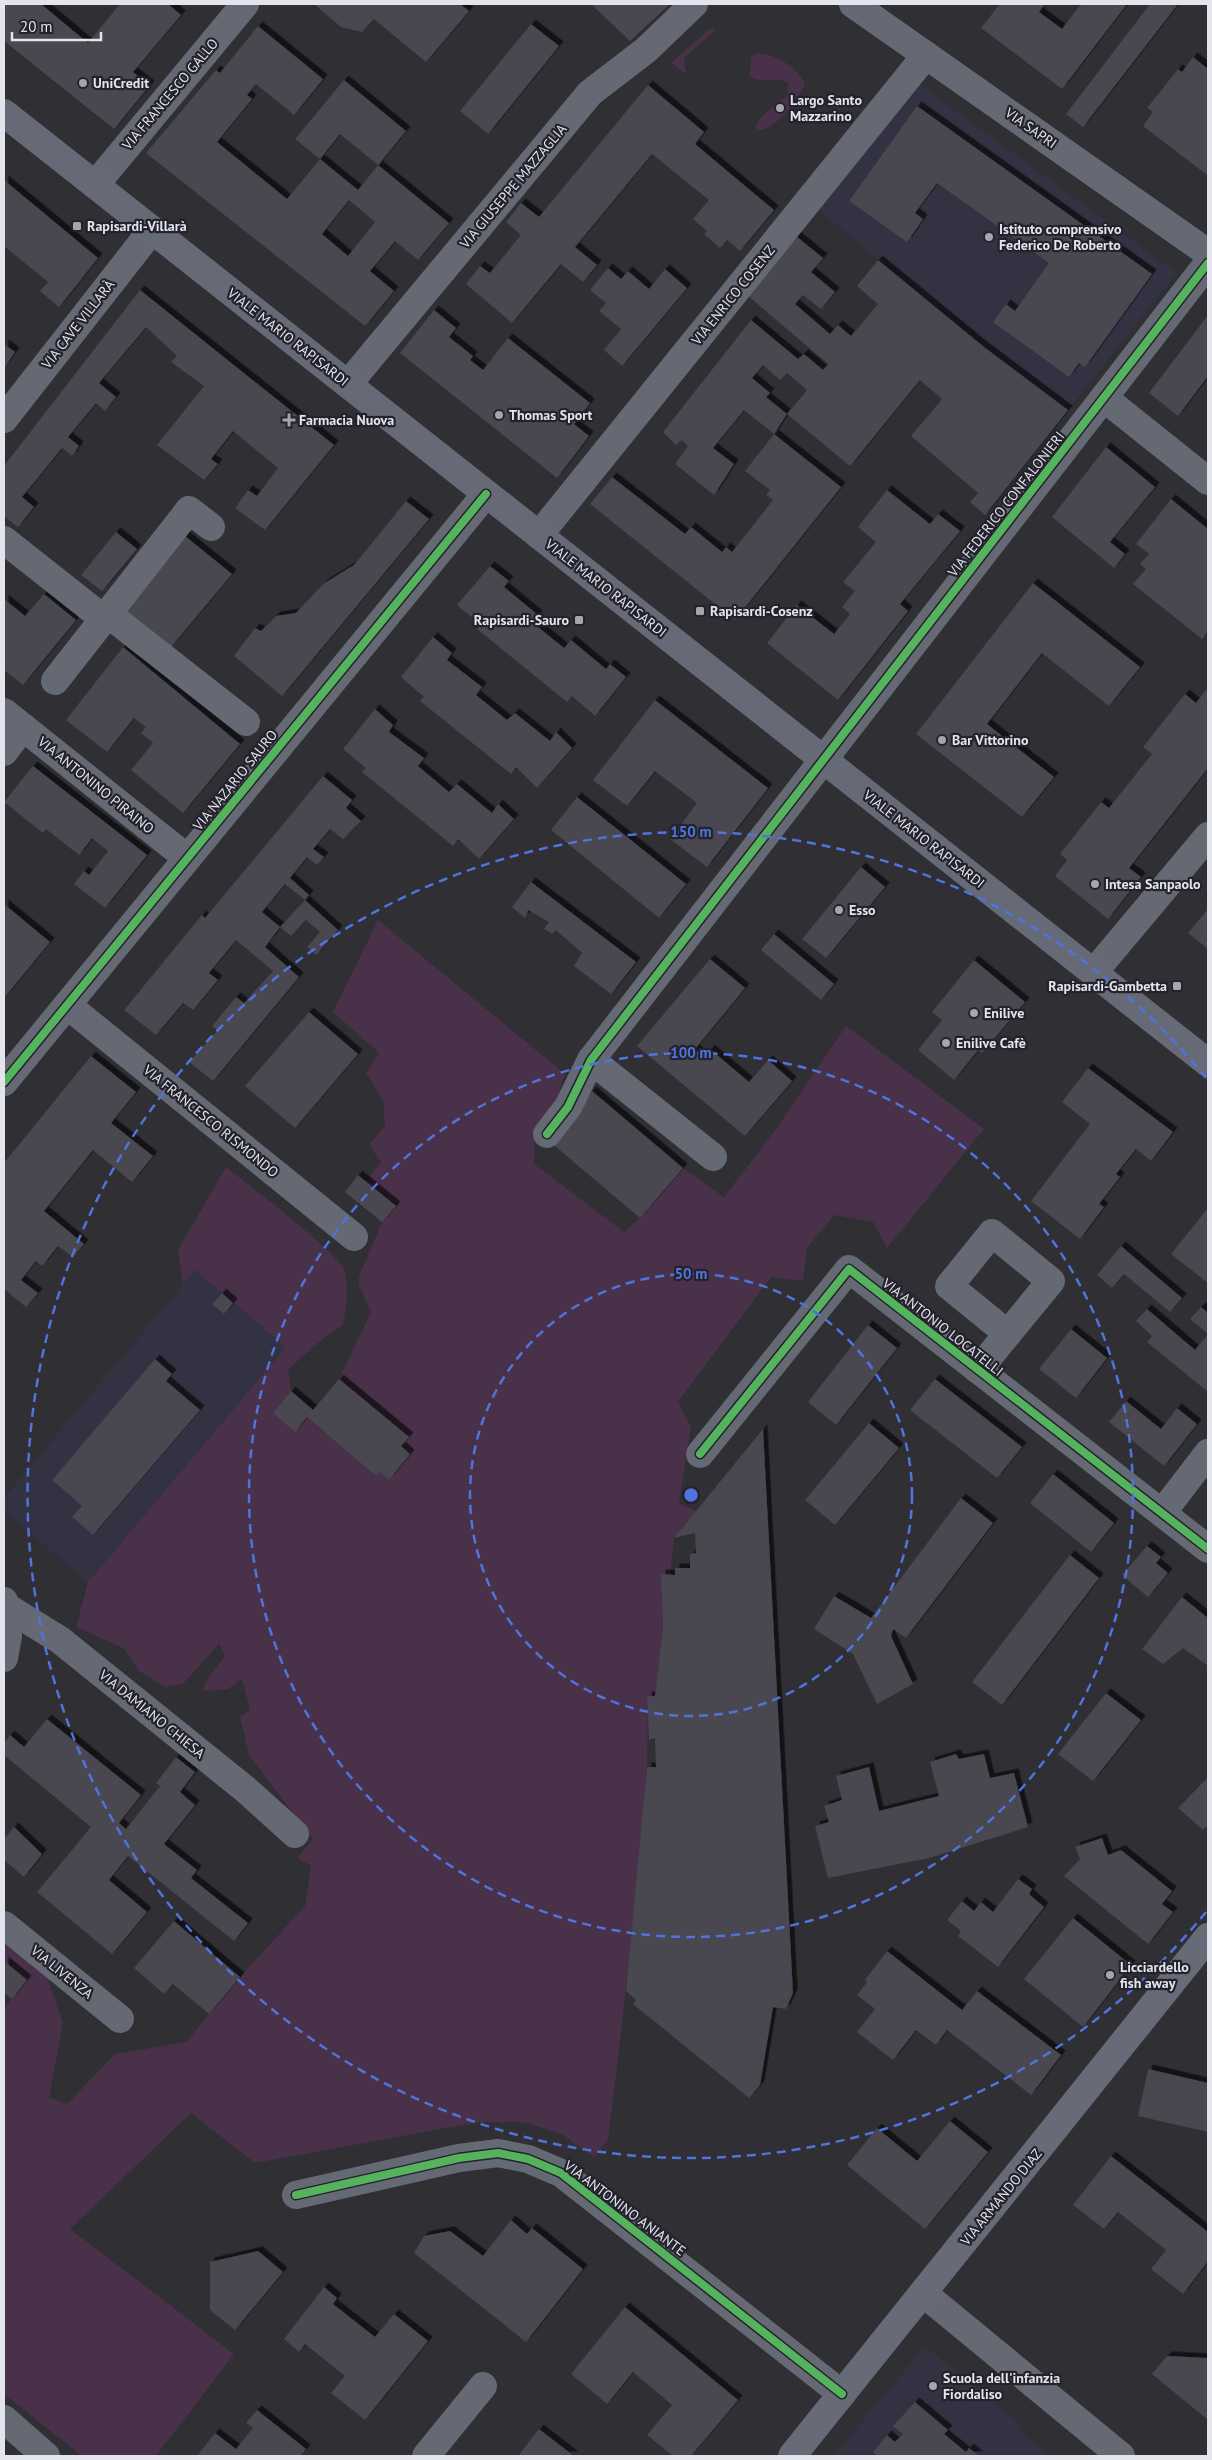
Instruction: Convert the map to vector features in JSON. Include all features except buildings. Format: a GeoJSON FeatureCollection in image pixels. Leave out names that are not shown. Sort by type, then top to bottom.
{"type":"FeatureCollection","features":[{"type":"Feature","properties":{"kind":"main road","name":"VIALE MARIO RAPISARDI"},"geometry":{"type":"LineString","coordinates":[[4,113],[1208,1063]]}},
{"type":"Feature","properties":{"kind":"main road","name":"VIA ARMANDO DIAZ"},"geometry":{"type":"LineString","coordinates":[[792,2456],[1128,2040],[1208,1937]]}},
{"type":"Feature","properties":{"kind":"street","name":"VIA FRANCESCO GALLO"},"geometry":{"type":"LineString","coordinates":[[95,185],[245,4]]}},
{"type":"Feature","properties":{"kind":"street","name":"VIA GIUSEPPE MAZZAGLIA"},"geometry":{"type":"LineString","coordinates":[[348,384],[590,93],[646,50],[694,4]]}},
{"type":"Feature","properties":{"kind":"street","name":"VIA SAPRI"},"geometry":{"type":"LineString","coordinates":[[854,4],[1208,253]]}},
{"type":"Feature","properties":{"kind":"street","name":"VIA ENRICO COSENZ"},"geometry":{"type":"LineString","coordinates":[[539,535],[926,55]]}},
{"type":"Feature","properties":{"kind":"street","name":"VIA CAVE VILLARÀ"},"geometry":{"type":"LineString","coordinates":[[4,419],[152,230]]}},
{"type":"Feature","properties":{"kind":"street","name":"VIA FEDERICO CONFALONIERI"},"geometry":{"type":"LineString","coordinates":[[547,1134],[568,1107],[591,1060],[1208,263]]}},
{"type":"Feature","properties":{"kind":"street"},"geometry":{"type":"LineString","coordinates":[[1104,398],[1208,481]]}},
{"type":"Feature","properties":{"kind":"street","name":"VIA NAZARIO SAURO"},"geometry":{"type":"LineString","coordinates":[[4,1082],[486,494]]}},
{"type":"Feature","properties":{"kind":"street"},"geometry":{"type":"LineString","coordinates":[[55,681],[189,510],[211,527]]}},
{"type":"Feature","properties":{"kind":"street"},"geometry":{"type":"LineString","coordinates":[[4,540],[246,722]]}},
{"type":"Feature","properties":{"kind":"street"},"geometry":{"type":"LineString","coordinates":[[4,752],[13,719]]}},
{"type":"Feature","properties":{"kind":"street","name":"VIA ANTONINO PIRAINO"},"geometry":{"type":"LineString","coordinates":[[13,719],[188,858]]}},
{"type":"Feature","properties":{"kind":"street"},"geometry":{"type":"LineString","coordinates":[[1094,972],[1208,836]]}},
{"type":"Feature","properties":{"kind":"street","name":"VIA FRANCESCO RISMONDO"},"geometry":{"type":"LineString","coordinates":[[67,1005],[354,1238]]}},
{"type":"Feature","properties":{"kind":"street"},"geometry":{"type":"LineString","coordinates":[[591,1060],[712,1158]]}},
{"type":"Feature","properties":{"kind":"street","name":"VIA ANTONIO LOCATELLI"},"geometry":{"type":"LineString","coordinates":[[700,1454],[849,1270],[1208,1549]]}},
{"type":"Feature","properties":{"kind":"street"},"geometry":{"type":"LineString","coordinates":[[978,1370],[1008,1334]]}},
{"type":"Feature","properties":{"kind":"street"},"geometry":{"type":"LineString","coordinates":[[1162,1513],[1208,1453]]}},
{"type":"Feature","properties":{"kind":"street"},"geometry":{"type":"LineString","coordinates":[[4,1658],[8,1636],[5,1603]]}},
{"type":"Feature","properties":{"kind":"street","name":"VIA DAMIANO CHIESA"},"geometry":{"type":"LineString","coordinates":[[5,1603],[60,1640],[245,1789],[295,1834]]}},
{"type":"Feature","properties":{"kind":"street","name":"VIA LIVENZA"},"geometry":{"type":"LineString","coordinates":[[4,1925],[120,2019]]}},
{"type":"Feature","properties":{"kind":"street","name":"VIA ANTONINO ANIANTE"},"geometry":{"type":"LineString","coordinates":[[296,2194],[458,2158],[498,2153],[528,2159],[561,2173],[842,2394]]}},
{"type":"Feature","properties":{"kind":"street"},"geometry":{"type":"LineString","coordinates":[[923,2293],[1121,2456]]}},
{"type":"Feature","properties":{"kind":"street"},"geometry":{"type":"LineString","coordinates":[[426,2456],[483,2386]]}},
{"type":"Feature","properties":{"kind":"street"},"geometry":{"type":"LineString","coordinates":[[4,2419],[46,2456]]}},
{"type":"Feature","properties":{"kind":"shaded area"},"geometry":{"type":"Polygon","coordinates":[[[711,28],[716,29],[684,58],[686,74],[671,63],[711,28]]]}},
{"type":"Feature","properties":{"kind":"shaded area"},"geometry":{"type":"Polygon","coordinates":[[[758,53],[772,56],[786,63],[798,73],[805,85],[780,119],[766,129],[758,131],[755,126],[763,115],[787,96],[788,83],[779,80],[760,80],[750,77],[751,58],[758,53]]]}},
{"type":"Feature","properties":{"kind":"shaded area","name":"Istituto comprensivo Federico De Roberto"},"geometry":{"type":"Polygon","coordinates":[[[919,84],[1177,273],[1068,410],[984,347],[817,209],[919,84]]]}},
{"type":"Feature","properties":{"kind":"shaded area"},"geometry":{"type":"Polygon","coordinates":[[[378,920],[565,1074],[554,1106],[535,1134],[534,1164],[624,1232],[640,1218],[683,1168],[724,1197],[778,1126],[846,1026],[984,1129],[887,1248],[873,1222],[834,1215],[807,1248],[803,1281],[771,1277],[678,1402],[691,1428],[679,1503],[696,1511],[674,1538],[670,1574],[662,1574],[663,1626],[655,1696],[647,1697],[648,1743],[644,1811],[608,2139],[594,2157],[563,2135],[524,2122],[479,2122],[255,2163],[191,2113],[70,2229],[234,2354],[156,2456],[82,2456],[4,2394],[4,2009],[27,1980],[4,1961],[4,1937],[34,1962],[48,1980],[63,2023],[49,2098],[67,2104],[115,2054],[186,2042],[240,1977],[305,1906],[311,1866],[297,1858],[313,1839],[249,1755],[240,1717],[250,1710],[242,1679],[228,1689],[203,1691],[207,1679],[225,1656],[219,1644],[183,1684],[165,1687],[139,1671],[123,1648],[76,1627],[88,1582],[286,1347],[195,1270],[183,1284],[178,1250],[226,1167],[310,1235],[339,1262],[345,1271],[347,1291],[343,1325],[288,1369],[291,1391],[273,1413],[295,1431],[307,1417],[376,1476],[380,1472],[389,1480],[410,1454],[401,1446],[408,1437],[339,1379],[371,1312],[359,1285],[359,1276],[382,1222],[395,1206],[365,1182],[381,1162],[369,1145],[385,1125],[383,1101],[366,1073],[379,1053],[333,1012],[378,920]]]}},
{"type":"Feature","properties":{"kind":"shaded area"},"geometry":{"type":"Polygon","coordinates":[[[195,1270],[286,1347],[88,1582],[4,1511],[4,1498],[195,1270]]]}},
{"type":"Feature","properties":{"kind":"shaded area","name":"Scuola dell'infanzia Fiordaliso"},"geometry":{"type":"Polygon","coordinates":[[[925,2346],[1023,2426],[1019,2431],[1050,2456],[833,2456],[925,2346]]]}},
{"type":"Feature","properties":{"kind":"cycle path"},"geometry":{"type":"LineString","coordinates":[[547,1134],[568,1107],[591,1060],[1208,263]]}},
{"type":"Feature","properties":{"kind":"cycle path"},"geometry":{"type":"LineString","coordinates":[[4,1082],[486,494]]}},
{"type":"Feature","properties":{"kind":"cycle path"},"geometry":{"type":"LineString","coordinates":[[700,1454],[849,1269],[1208,1549]]}},
{"type":"Feature","properties":{"kind":"cycle path"},"geometry":{"type":"LineString","coordinates":[[296,2195],[459,2158],[498,2153],[528,2159],[561,2173],[842,2394]]}},
{"type":"Feature","properties":{"kind":"place","name":"UniCredit"},"geometry":{"type":"Point","coordinates":[83,83]}},
{"type":"Feature","properties":{"kind":"place","name":"Largo Santo Mazzarino"},"geometry":{"type":"Point","coordinates":[780,108]}},
{"type":"Feature","properties":{"kind":"place","name":"Rapisardi-Villarà"},"geometry":{"type":"Point","coordinates":[77,226]}},
{"type":"Feature","properties":{"kind":"place","name":"Istituto comprensivo Federico De Roberto"},"geometry":{"type":"Point","coordinates":[989,237]}},
{"type":"Feature","properties":{"kind":"place","name":"Thomas Sport"},"geometry":{"type":"Point","coordinates":[499,415]}},
{"type":"Feature","properties":{"kind":"place","name":"Farmacia Nuova"},"geometry":{"type":"Point","coordinates":[289,420]}},
{"type":"Feature","properties":{"kind":"place","name":"Rapisardi-Cosenz"},"geometry":{"type":"Point","coordinates":[700,611]}},
{"type":"Feature","properties":{"kind":"place","name":"Rapisardi-Sauro"},"geometry":{"type":"Point","coordinates":[579,620]}},
{"type":"Feature","properties":{"kind":"place","name":"Bar Vittorino"},"geometry":{"type":"Point","coordinates":[942,740]}},
{"type":"Feature","properties":{"kind":"place","name":"Intesa Sanpaolo"},"geometry":{"type":"Point","coordinates":[1095,884]}},
{"type":"Feature","properties":{"kind":"place","name":"Esso"},"geometry":{"type":"Point","coordinates":[839,910]}},
{"type":"Feature","properties":{"kind":"place","name":"Rapisardi-Gambetta"},"geometry":{"type":"Point","coordinates":[1177,986]}},
{"type":"Feature","properties":{"kind":"place","name":"Enilive"},"geometry":{"type":"Point","coordinates":[974,1013]}},
{"type":"Feature","properties":{"kind":"place","name":"Enilive Cafè"},"geometry":{"type":"Point","coordinates":[946,1043]}},
{"type":"Feature","properties":{"kind":"place","name":"Licciardello fish away"},"geometry":{"type":"Point","coordinates":[1110,1975]}},
{"type":"Feature","properties":{"kind":"place","name":"Scuola dell'infanzia Fiordaliso"},"geometry":{"type":"Point","coordinates":[933,2386]}}]}
